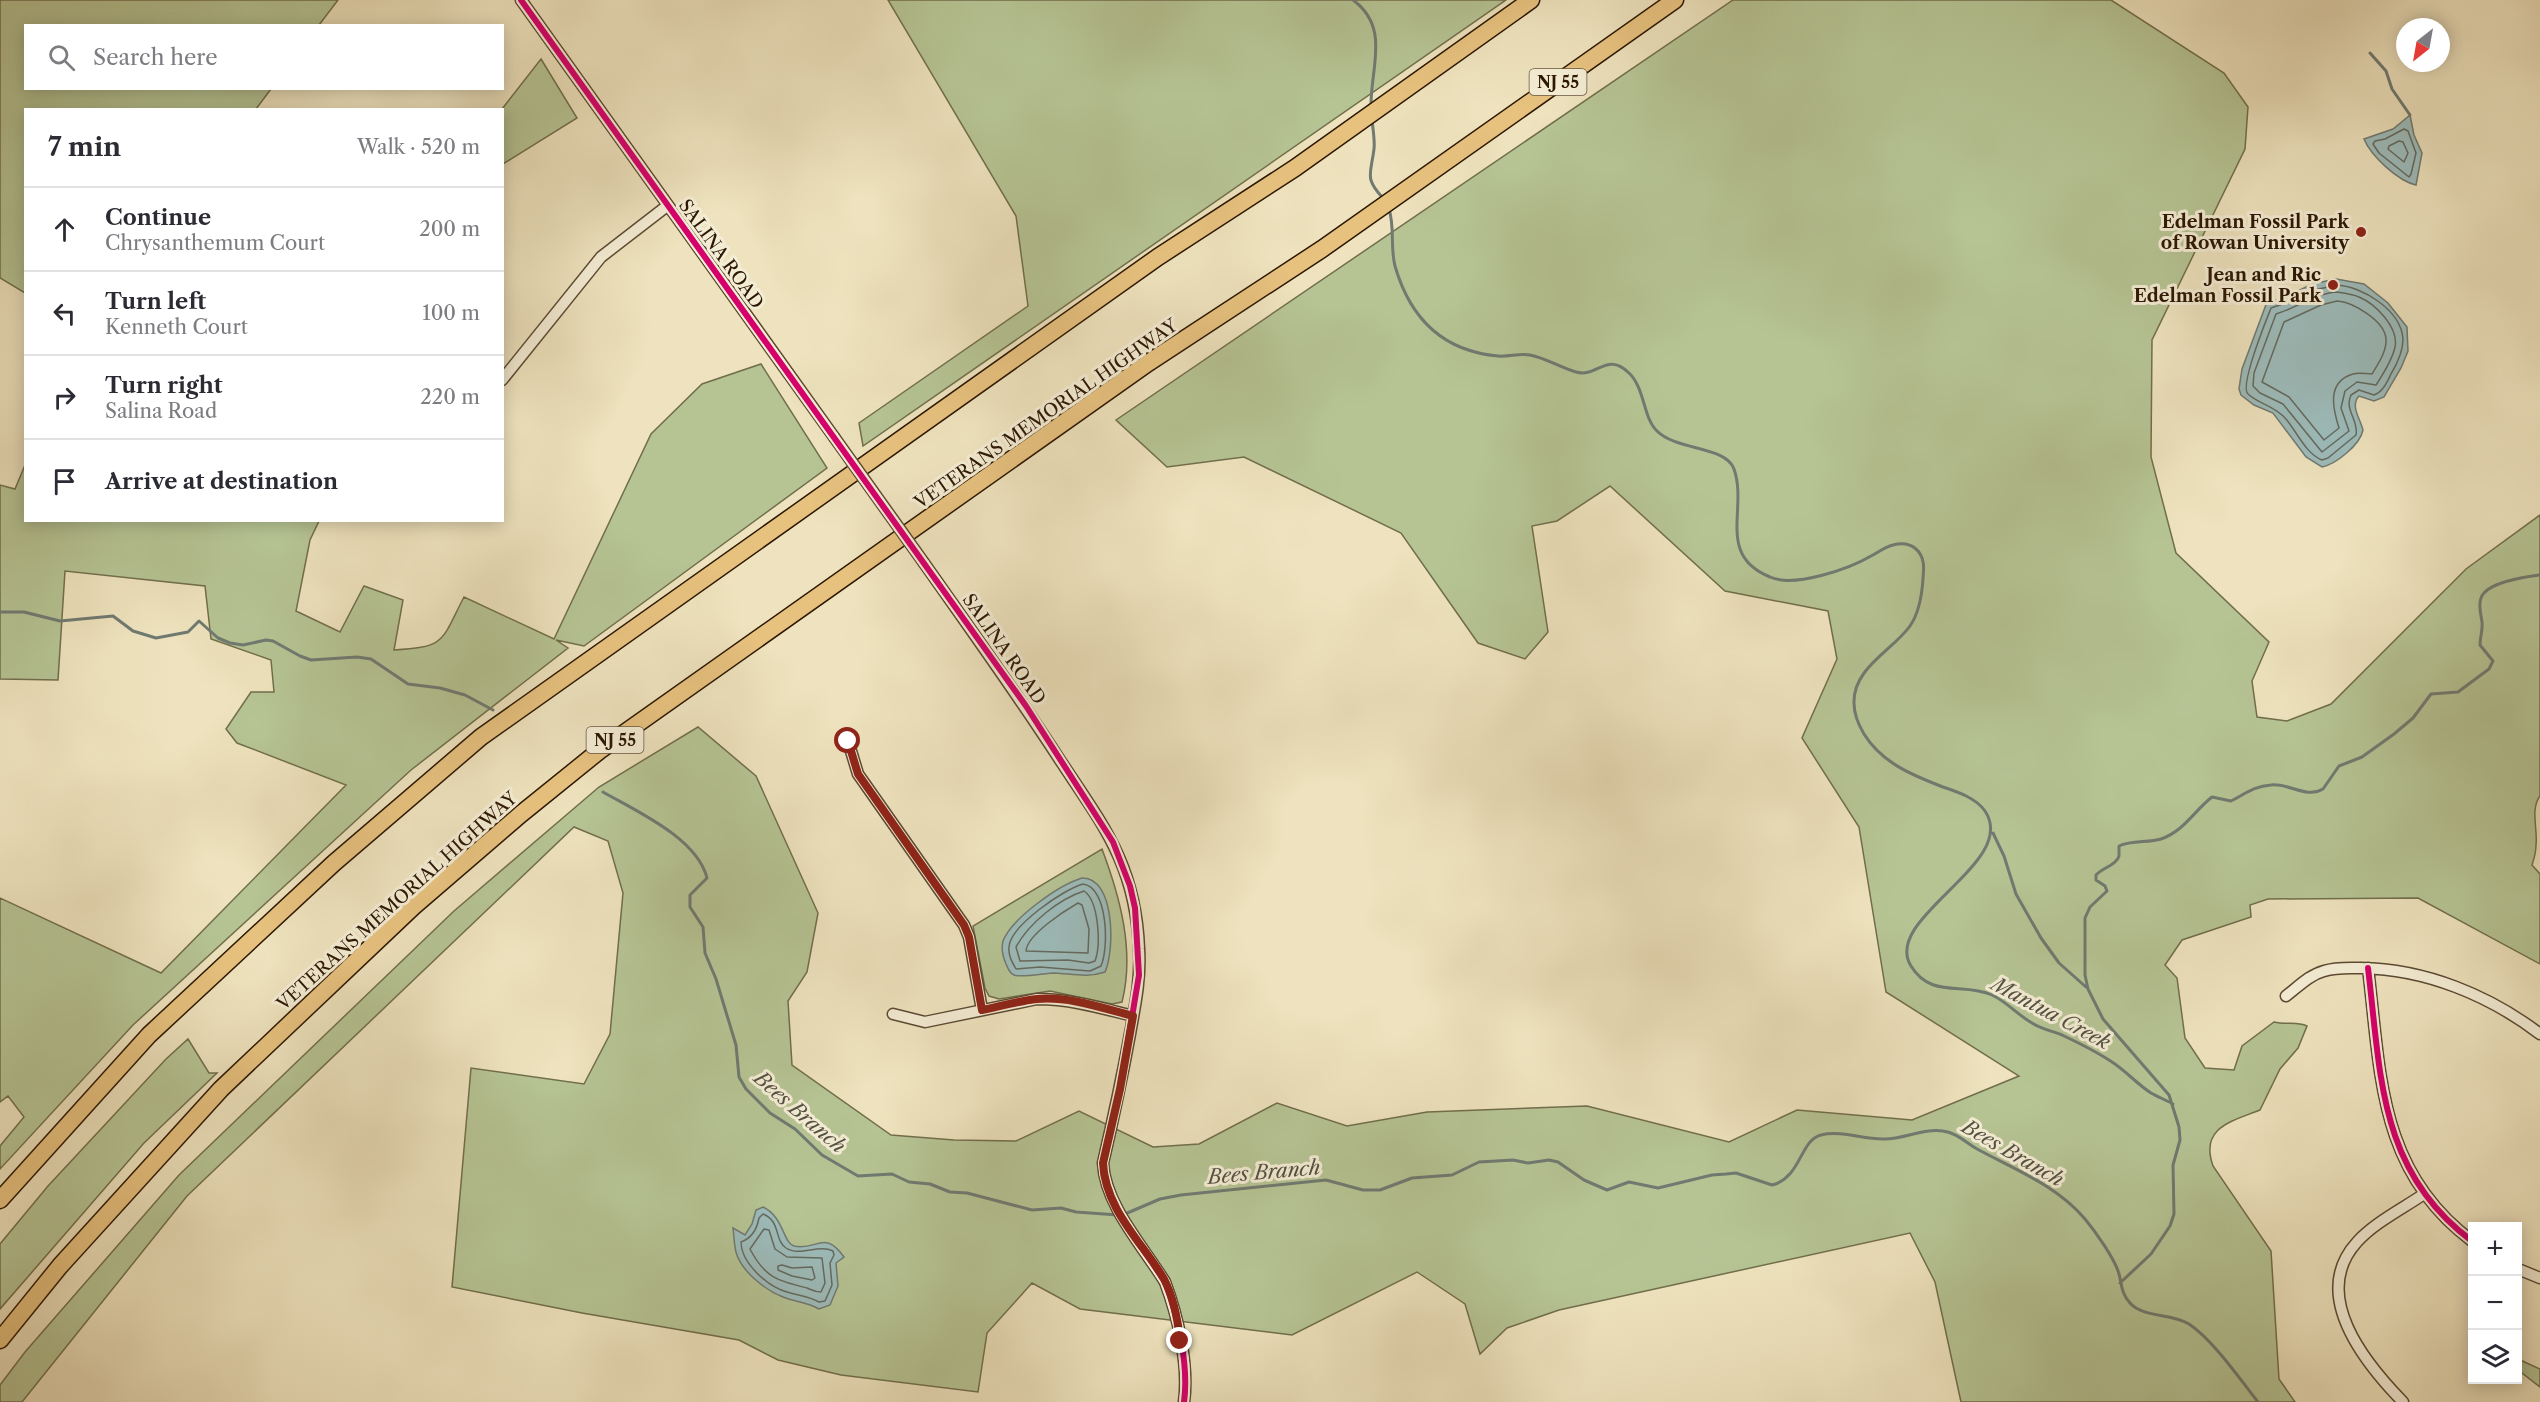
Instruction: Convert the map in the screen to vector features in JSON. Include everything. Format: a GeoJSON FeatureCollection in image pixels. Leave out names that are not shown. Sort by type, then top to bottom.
{"type":"FeatureCollection","features":[{"type":"Feature","properties":{"kind":"highway"},"geometry":{"type":"LineString","coordinates":[[0,1200],[149,1035],[334,863],[481,737],[1158,257],[1295,168],[1531,0]]}},
{"type":"Feature","properties":{"kind":"highway","name":"VETERANS MEMORIAL HIGHWAY"},"geometry":{"type":"LineString","coordinates":[[0,1340],[60,1266],[221,1089],[413,907],[521,814],[599,751],[1148,363],[1322,249],[1675,0]]}},
{"type":"Feature","properties":{"kind":"street","name":"SALINA ROAD"},"geometry":{"type":"LineString","coordinates":[[521,0],[1026,706],[1113,842],[1130,886],[1138,934],[1139,975],[1120,1089],[1103,1163],[1107,1190],[1116,1208],[1165,1282],[1173,1305],[1185,1378],[1184,1402]]}},
{"type":"Feature","properties":{"kind":"street"},"geometry":{"type":"LineString","coordinates":[[504,377],[601,256],[667,206]]}},
{"type":"Feature","properties":{"kind":"street"},"geometry":{"type":"LineString","coordinates":[[848,741],[858,774],[964,925],[969,937],[982,1010]]}},
{"type":"Feature","properties":{"kind":"street"},"geometry":{"type":"LineString","coordinates":[[2368,968],[2389,1119],[2402,1156],[2424,1194],[2468,1237]]}},
{"type":"Feature","properties":{"kind":"street"},"geometry":{"type":"LineString","coordinates":[[2286,996],[2314,974],[2326,970],[2368,968],[2416,974],[2458,988],[2510,1014],[2540,1034]]}},
{"type":"Feature","properties":{"kind":"street"},"geometry":{"type":"LineString","coordinates":[[893,1014],[925,1022],[1037,999],[1053,999],[1072,1000],[1133,1016]]}},
{"type":"Feature","properties":{"kind":"street"},"geometry":{"type":"LineString","coordinates":[[2403,1402],[2377,1375],[2352,1336],[2339,1303],[2338,1292],[2343,1265],[2357,1242],[2424,1194]]}},
{"type":"Feature","properties":{"kind":"street"},"geometry":{"type":"LineString","coordinates":[[2522,1271],[2540,1278]]}},
{"type":"Feature","properties":{"kind":"green space"},"geometry":{"type":"Polygon","coordinates":[[[0,0],[338,0],[320,24],[24,24],[24,90],[270,90],[257,108],[24,108],[24,292],[0,278],[0,0]]]}},
{"type":"Feature","properties":{"kind":"green space"},"geometry":{"type":"Polygon","coordinates":[[[888,0],[1506,0],[863,446],[859,423],[1028,306],[1016,216],[888,0]]]}},
{"type":"Feature","properties":{"kind":"green space"},"geometry":{"type":"Polygon","coordinates":[[[1733,0],[2111,0],[2224,73],[2248,107],[2245,149],[2152,340],[2151,457],[2176,553],[2269,642],[2252,681],[2257,717],[2287,721],[2331,704],[2466,569],[2540,515],[2540,796],[2535,807],[2536,848],[2532,865],[2540,874],[2540,964],[2418,898],[2268,899],[2250,905],[2251,917],[2182,940],[2165,965],[2177,978],[2185,1038],[2205,1068],[2234,1070],[2242,1046],[2274,1022],[2307,1026],[2298,1048],[2280,1069],[2260,1110],[2221,1128],[2211,1142],[2210,1153],[2213,1166],[2271,1251],[2279,1379],[2295,1402],[1961,1402],[1935,1282],[1910,1233],[1559,1310],[1507,1328],[1480,1354],[1465,1304],[1417,1272],[1292,1335],[1080,1309],[1032,1283],[987,1333],[978,1392],[841,1375],[778,1360],[739,1340],[582,1313],[452,1287],[471,1068],[584,1084],[610,1034],[623,893],[608,841],[574,827],[187,1196],[22,1402],[0,1402],[0,1385],[25,1352],[179,1175],[454,911],[599,787],[698,727],[756,776],[818,913],[807,972],[788,1001],[792,1065],[891,1135],[954,1140],[1016,1141],[1079,1111],[1153,1147],[1199,1144],[1277,1103],[1347,1126],[1427,1112],[1587,1106],[1729,1142],[1797,1110],[1912,1120],[2019,1076],[1886,992],[1859,827],[1802,738],[1837,659],[1828,611],[1725,591],[1610,486],[1557,521],[1532,526],[1548,632],[1525,659],[1478,643],[1401,533],[1244,457],[1167,467],[1116,420],[1733,0]]]}},
{"type":"Feature","properties":{"kind":"green space"},"geometry":{"type":"Polygon","coordinates":[[[541,59],[577,118],[504,163],[503,108],[541,59]]]}},
{"type":"Feature","properties":{"kind":"green space"},"geometry":{"type":"Polygon","coordinates":[[[761,364],[827,468],[584,646],[556,640],[568,648],[411,770],[133,1025],[0,1169],[0,1146],[24,1117],[8,1096],[0,1102],[0,898],[161,973],[346,785],[237,743],[226,729],[251,692],[274,692],[271,660],[211,639],[205,586],[65,571],[58,680],[0,679],[0,485],[15,489],[24,467],[24,522],[319,522],[310,540],[296,611],[340,632],[364,586],[403,600],[394,650],[424,647],[440,639],[464,597],[554,639],[651,434],[702,384],[761,364]]]}},
{"type":"Feature","properties":{"kind":"green space"},"geometry":{"type":"Polygon","coordinates":[[[1102,849],[1115,886],[1124,924],[1127,963],[1122,1002],[1112,1004],[1050,991],[999,999],[989,996],[985,988],[973,926],[1102,849]]]}},
{"type":"Feature","properties":{"kind":"green space"},"geometry":{"type":"Polygon","coordinates":[[[188,1039],[209,1073],[217,1073],[144,1143],[0,1309],[0,1244],[48,1186],[166,1059],[188,1039]]]}},
{"type":"Feature","properties":{"kind":"green space"},"geometry":{"type":"Polygon","coordinates":[[[2522,1361],[2540,1369],[2540,1387],[2522,1373],[2522,1361]]]}},
{"type":"Feature","properties":{"kind":"water"},"geometry":{"type":"Polygon","coordinates":[[[2410,115],[2414,135],[2422,153],[2416,185],[2401,179],[2386,167],[2364,139],[2393,129],[2410,115]]]}},
{"type":"Feature","properties":{"kind":"water"},"geometry":{"type":"Polygon","coordinates":[[[2336,279],[2364,284],[2388,303],[2407,327],[2408,351],[2384,397],[2374,401],[2359,396],[2356,400],[2355,404],[2363,430],[2357,442],[2340,458],[2322,467],[2306,457],[2273,413],[2254,405],[2241,395],[2239,389],[2242,369],[2267,302],[2282,299],[2312,284],[2336,279]]]}},
{"type":"Feature","properties":{"kind":"water"},"geometry":{"type":"Polygon","coordinates":[[[1082,878],[1093,881],[1101,889],[1110,916],[1110,948],[1105,972],[1086,975],[1055,973],[1017,976],[1012,974],[1002,950],[1003,941],[1008,932],[1016,922],[1049,895],[1082,878]]]}},
{"type":"Feature","properties":{"kind":"water"},"geometry":{"type":"Polygon","coordinates":[[[763,1207],[775,1217],[790,1244],[802,1247],[820,1243],[831,1244],[844,1257],[836,1263],[838,1286],[830,1305],[819,1309],[783,1297],[762,1285],[743,1266],[736,1252],[733,1228],[745,1235],[752,1224],[756,1210],[763,1207]]]}},
{"type":"Feature","properties":{"kind":"waterway","name":"Mantua Creek"},"geometry":{"type":"LineString","coordinates":[[1353,0],[1365,11],[1372,23],[1375,36],[1371,108]]}},
{"type":"Feature","properties":{"kind":"waterway"},"geometry":{"type":"LineString","coordinates":[[2370,53],[2386,71],[2392,89],[2410,115]]}},
{"type":"Feature","properties":{"kind":"waterway","name":"Mantua Creek"},"geometry":{"type":"LineString","coordinates":[[1372,120],[1374,146],[1370,175],[1373,185],[1383,198]]}},
{"type":"Feature","properties":{"kind":"waterway","name":"Mantua Creek"},"geometry":{"type":"LineString","coordinates":[[1389,209],[1395,266],[1401,285],[1419,316],[1431,329],[1460,347],[1478,353],[1498,356],[1522,354],[1536,356],[1583,373],[1614,364],[1621,367],[1634,379],[1649,419],[1657,431],[1676,442],[1711,452],[1729,462],[1734,469],[1737,484],[1739,544],[1744,556],[1754,568],[1780,580],[1807,579],[1836,571],[1893,545],[1908,545],[1919,552],[1924,571],[1916,615],[1910,626],[1875,661],[1860,680],[1855,691],[1854,703],[1858,723],[1871,744],[1899,767],[1977,802],[1985,811],[1991,831],[1984,850],[1969,870],[1915,929],[1907,948],[1911,966],[1928,983],[1948,988],[1981,991],[1992,995],[2035,1025],[2062,1035],[2100,1055],[2151,1093],[2173,1104]]}},
{"type":"Feature","properties":{"kind":"waterway"},"geometry":{"type":"LineString","coordinates":[[2120,1283],[2151,1254],[2170,1226],[2174,1214],[2173,1165],[2180,1140],[2179,1127],[2169,1095],[2103,1019],[2088,989],[2085,975],[2085,918],[2090,907],[2107,891],[2105,886],[2096,880],[2096,875],[2118,859],[2119,846],[2161,839],[2169,835],[2182,826],[2212,797],[2231,801],[2255,789],[2271,785],[2285,786],[2304,792],[2317,792],[2323,789],[2339,766],[2362,757],[2394,734],[2413,718],[2431,694],[2458,692],[2489,669],[2493,661],[2480,645],[2481,598],[2490,588],[2498,584],[2540,575]]}},
{"type":"Feature","properties":{"kind":"waterway","name":"Bees Branch"},"geometry":{"type":"LineString","coordinates":[[0,612],[24,612],[60,621],[113,616],[133,631],[156,638],[188,632],[199,621],[218,638],[230,643],[243,645],[266,640],[273,641],[311,660],[357,657],[371,659],[408,684],[440,688],[465,695],[493,710]]}},
{"type":"Feature","properties":{"kind":"waterway","name":"Bees Branch"},"geometry":{"type":"LineString","coordinates":[[603,792],[664,827],[691,850],[701,864],[707,878],[690,895],[690,907],[703,927],[705,953],[716,979],[736,1045],[739,1077],[746,1089],[770,1113],[795,1129],[822,1155],[858,1176],[892,1174],[909,1182],[930,1184],[950,1192],[967,1193],[1032,1210],[1061,1208],[1076,1212],[1118,1215]]}},
{"type":"Feature","properties":{"kind":"waterway"},"geometry":{"type":"LineString","coordinates":[[1993,833],[2004,856],[2016,894],[2041,938],[2059,963],[2086,987]]}},
{"type":"Feature","properties":{"kind":"waterway","name":"Bees Branch"},"geometry":{"type":"LineString","coordinates":[[1125,1214],[1160,1199],[1181,1195],[1326,1180],[1363,1190],[1380,1190],[1412,1178],[1452,1175],[1479,1162],[1513,1160],[1528,1163],[1549,1160],[1558,1162],[1584,1180],[1607,1190],[1629,1182],[1658,1188],[1712,1175],[1736,1173],[1772,1185],[1789,1175],[1809,1144],[1821,1135],[1837,1134],[1885,1139],[1936,1130],[1943,1131],[1958,1136],[2049,1188],[2074,1207],[2109,1253],[2117,1268],[2123,1292],[2130,1303],[2142,1311],[2189,1324],[2226,1360],[2258,1402]]}},
{"type":"Feature","properties":{"kind":"cycle path"},"geometry":{"type":"LineString","coordinates":[[521,0],[1026,706],[1113,842],[1130,886],[1135,908],[1139,975],[1120,1089],[1103,1163],[1105,1179],[1118,1210],[1165,1282],[1170,1295],[1184,1357],[1184,1402]]}},
{"type":"Feature","properties":{"kind":"cycle path"},"geometry":{"type":"LineString","coordinates":[[2368,968],[2382,1083],[2401,1152],[2418,1184],[2441,1214],[2468,1238]]}},
{"type":"Feature","properties":{"kind":"place","name":"Edelman Fossil Park of Rowan University"},"geometry":{"type":"Point","coordinates":[2361,232]}},
{"type":"Feature","properties":{"kind":"place","name":"Jean and Ric Edelman Fossil Park"},"geometry":{"type":"Point","coordinates":[2333,285]}},
{"type":"Feature","properties":{"kind":"route"},"geometry":{"type":"LineString","coordinates":[[848,741],[858,774],[964,925],[969,937],[982,1010],[1037,999],[1053,999],[1072,1000],[1133,1016],[1120,1089],[1103,1163],[1103,1173],[1107,1190],[1116,1208],[1165,1282],[1173,1305],[1180,1341]]}}]}
